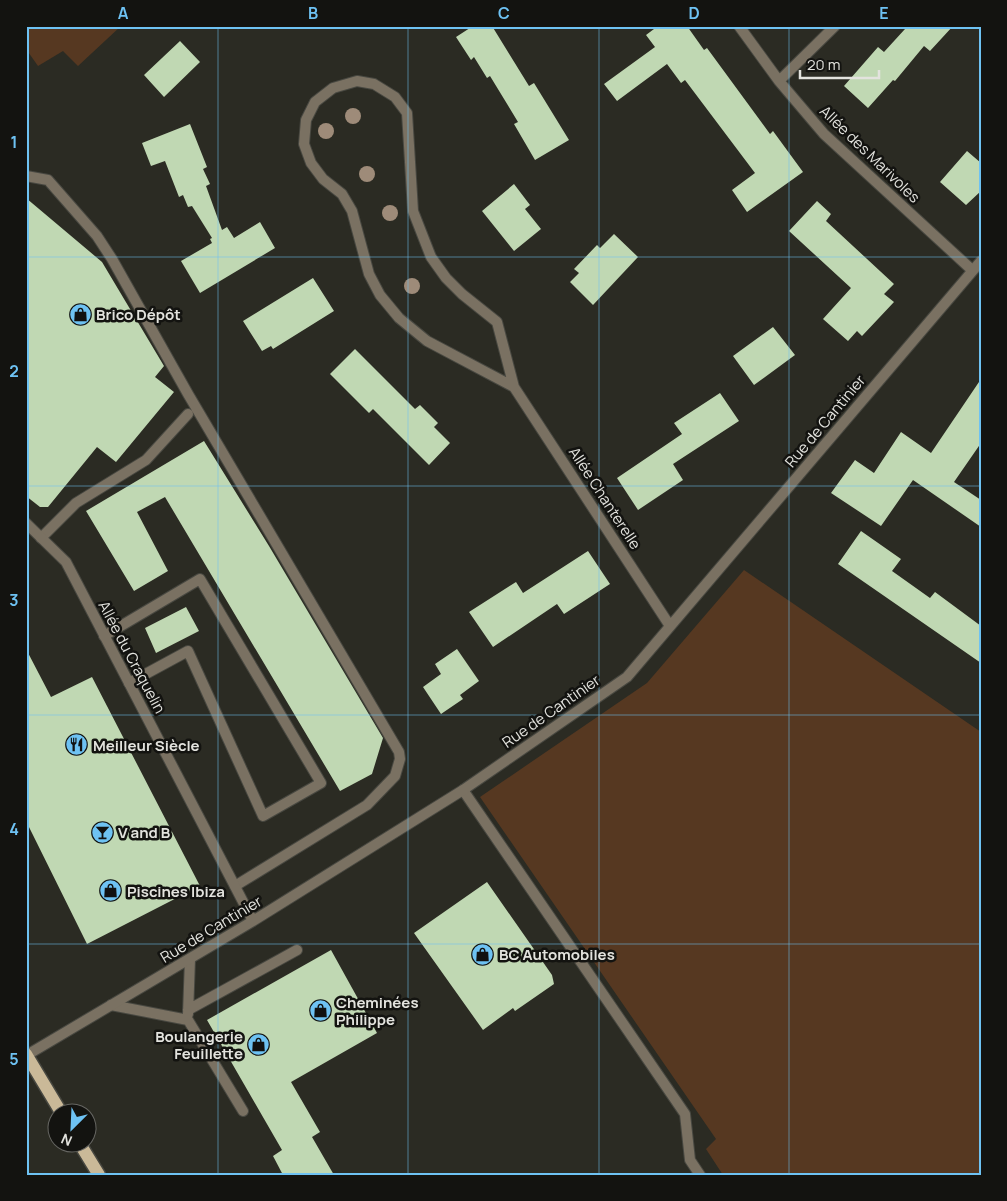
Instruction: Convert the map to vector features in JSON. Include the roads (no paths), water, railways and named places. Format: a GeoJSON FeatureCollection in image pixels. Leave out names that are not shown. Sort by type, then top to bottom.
{"type":"FeatureCollection","features":[{"type":"Feature","properties":{"kind":"main road"},"geometry":{"type":"LineString","coordinates":[[27,1055],[56,1104]]}},
{"type":"Feature","properties":{"kind":"main road"},"geometry":{"type":"LineString","coordinates":[[86,1154],[99,1175]]}},
{"type":"Feature","properties":{"kind":"street","name":"Allée des Marivoles"},"geometry":{"type":"LineString","coordinates":[[739,26],[779,81],[824,134],[972,270]]}},
{"type":"Feature","properties":{"kind":"street"},"geometry":{"type":"LineString","coordinates":[[779,81],[835,26]]}},
{"type":"Feature","properties":{"kind":"street","name":"Allée Chanterelle"},"geometry":{"type":"LineString","coordinates":[[514,387],[427,341],[399,318],[380,295],[369,274],[352,211],[342,194],[323,178],[311,164],[304,144],[306,120],[315,102],[333,88],[357,81],[374,84],[395,97],[407,113],[413,211],[431,256],[446,278],[497,322],[514,387],[670,626]]}},
{"type":"Feature","properties":{"kind":"street"},"geometry":{"type":"LineString","coordinates":[[26,176],[48,180],[97,236],[117,266],[188,394],[399,752],[400,759],[395,776],[367,805],[235,886]]}},
{"type":"Feature","properties":{"kind":"street","name":"Rue de Cantinier"},"geometry":{"type":"LineString","coordinates":[[27,1055],[253,921],[463,790],[627,678],[972,270],[981,262]]}},
{"type":"Feature","properties":{"kind":"street"},"geometry":{"type":"LineString","coordinates":[[41,538],[76,503],[146,460],[188,414],[188,394]]}},
{"type":"Feature","properties":{"kind":"street"},"geometry":{"type":"LineString","coordinates":[[188,414],[202,416]]}},
{"type":"Feature","properties":{"kind":"street","name":"Allée du Craquelin"},"geometry":{"type":"LineString","coordinates":[[26,523],[66,562],[253,921]]}},
{"type":"Feature","properties":{"kind":"street"},"geometry":{"type":"LineString","coordinates":[[104,636],[200,579],[321,783],[263,816],[188,650],[129,683]]}},
{"type":"Feature","properties":{"kind":"street"},"geometry":{"type":"LineString","coordinates":[[463,790],[684,1114],[690,1160],[700,1175]]}},
{"type":"Feature","properties":{"kind":"street"},"geometry":{"type":"LineString","coordinates":[[112,1006],[188,1015],[297,950]]}},
{"type":"Feature","properties":{"kind":"street"},"geometry":{"type":"LineString","coordinates":[[190,959],[188,1015],[243,1111]]}},
{"type":"Feature","properties":{"kind":"place","name":"Brico Dépôt"},"geometry":{"type":"Point","coordinates":[80,314]}},
{"type":"Feature","properties":{"kind":"place","name":"Meilleur Siècle"},"geometry":{"type":"Point","coordinates":[77,745]}},
{"type":"Feature","properties":{"kind":"place","name":"V and B"},"geometry":{"type":"Point","coordinates":[102,832]}},
{"type":"Feature","properties":{"kind":"place","name":"Piscines Ibiza"},"geometry":{"type":"Point","coordinates":[111,891]}},
{"type":"Feature","properties":{"kind":"place","name":"BC Automobiles"},"geometry":{"type":"Point","coordinates":[483,954]}},
{"type":"Feature","properties":{"kind":"place","name":"Cheminées Philippe"},"geometry":{"type":"Point","coordinates":[320,1011]}},
{"type":"Feature","properties":{"kind":"place","name":"Boulangerie Feuillette"},"geometry":{"type":"Point","coordinates":[259,1045]}}]}
